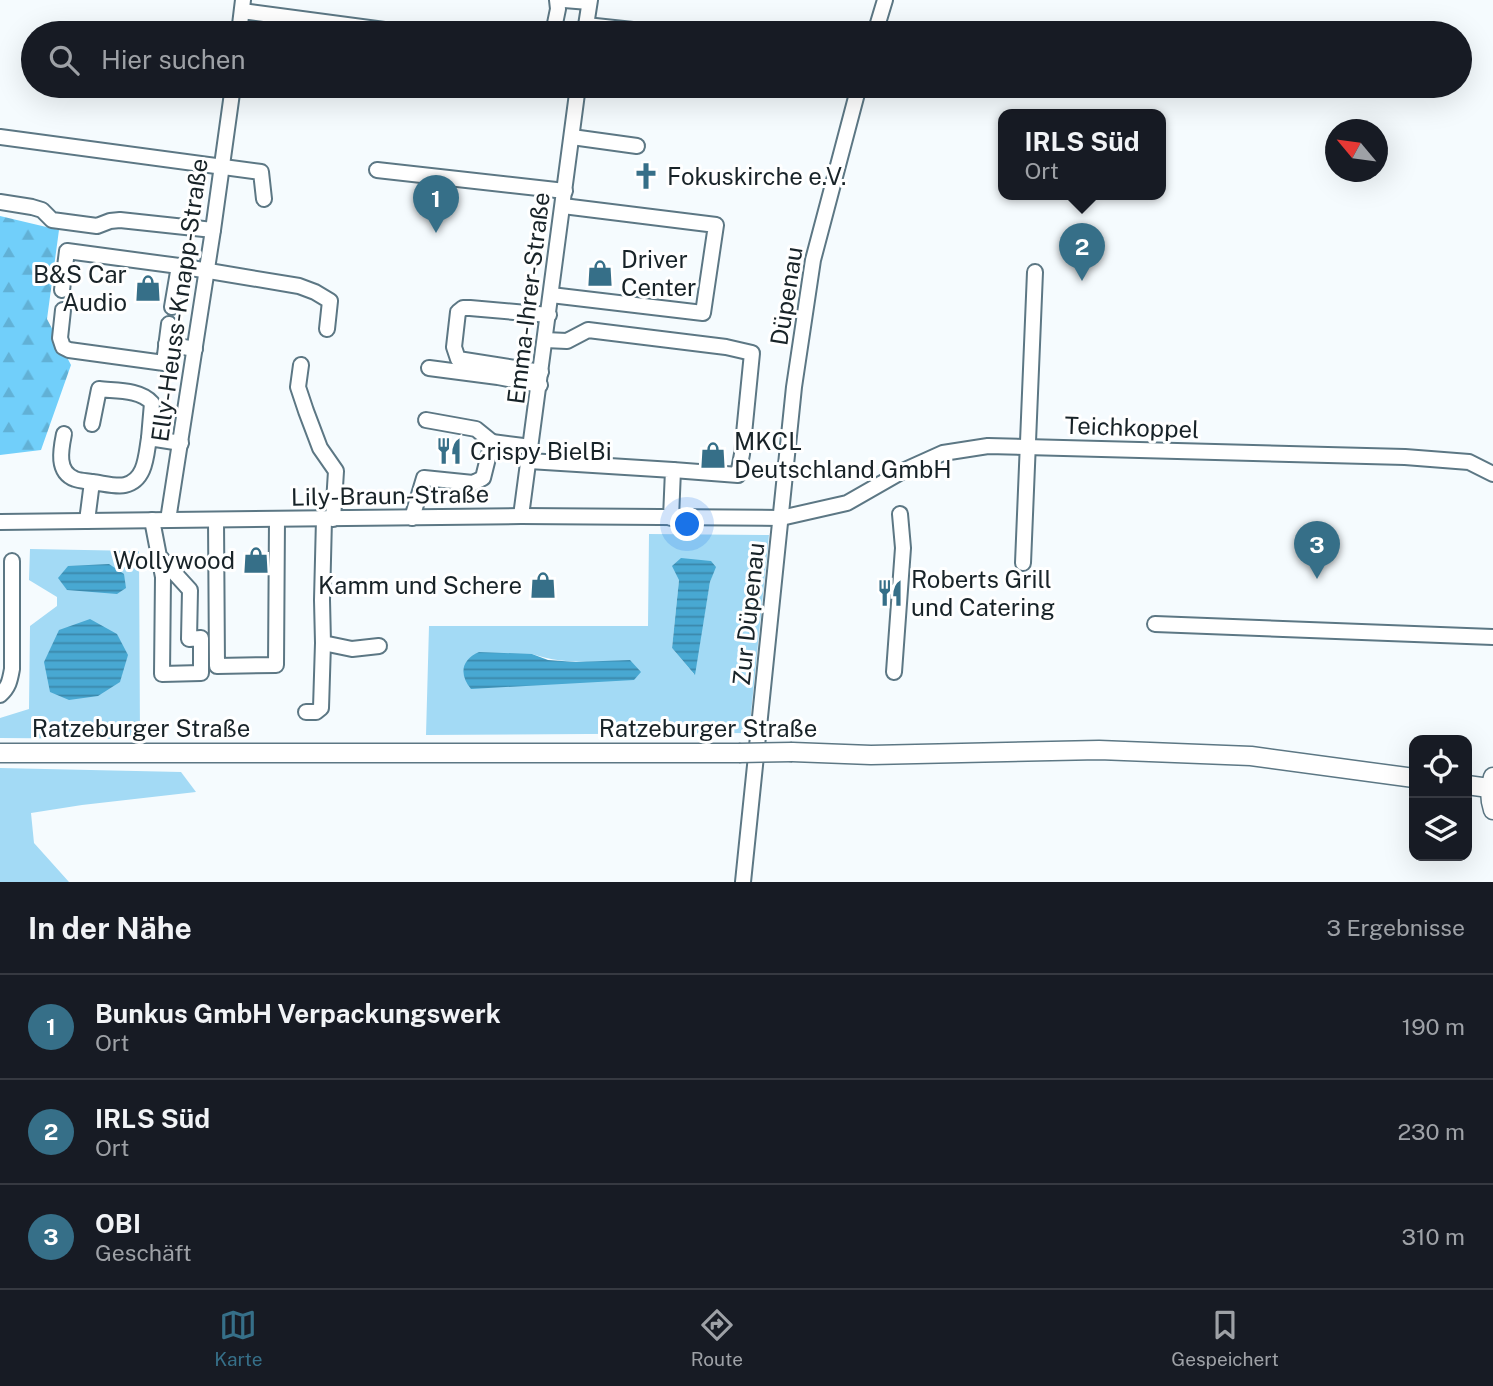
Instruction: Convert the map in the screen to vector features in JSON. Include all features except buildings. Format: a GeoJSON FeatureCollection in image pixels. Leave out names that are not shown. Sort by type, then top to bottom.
{"type":"FeatureCollection","features":[{"type":"Feature","properties":{"kind":"main road","name":"Ratzeburger Straße"},"geometry":{"type":"LineString","coordinates":[[0,753],[792,752],[872,755],[1099,750],[1251,756],[1409,777]]}},
{"type":"Feature","properties":{"kind":"main road"},"geometry":{"type":"LineString","coordinates":[[1472,784],[1491,782],[1489,799],[1493,810]]}},
{"type":"Feature","properties":{"kind":"street"},"geometry":{"type":"LineString","coordinates":[[556,21],[557,0]]}},
{"type":"Feature","properties":{"kind":"street"},"geometry":{"type":"LineString","coordinates":[[564,0],[589,1],[587,21]]}},
{"type":"Feature","properties":{"kind":"street"},"geometry":{"type":"LineString","coordinates":[[879,21],[885,0]]}},
{"type":"Feature","properties":{"kind":"street"},"geometry":{"type":"LineString","coordinates":[[243,6],[334,21]]}},
{"type":"Feature","properties":{"kind":"street","name":"Elly-Heuss-Knapp-Straße"},"geometry":{"type":"LineString","coordinates":[[169,520],[231,98]]}},
{"type":"Feature","properties":{"kind":"street","name":"Emma-Ihrer-Straße"},"geometry":{"type":"LineString","coordinates":[[522,516],[577,98]]}},
{"type":"Feature","properties":{"kind":"street","name":"Düpenau"},"geometry":{"type":"LineString","coordinates":[[781,518],[794,387],[813,260],[856,98]]}},
{"type":"Feature","properties":{"kind":"street"},"geometry":{"type":"LineString","coordinates":[[0,137],[261,172],[264,199]]}},
{"type":"Feature","properties":{"kind":"street"},"geometry":{"type":"LineString","coordinates":[[572,137],[637,146]]}},
{"type":"Feature","properties":{"kind":"street"},"geometry":{"type":"LineString","coordinates":[[377,170],[716,225],[703,313],[551,295]]}},
{"type":"Feature","properties":{"kind":"street"},"geometry":{"type":"LineString","coordinates":[[0,202],[41,210],[52,220],[97,226],[120,220],[213,230]]}},
{"type":"Feature","properties":{"kind":"street"},"geometry":{"type":"LineString","coordinates":[[62,290],[67,251],[179,267],[299,286],[315,292],[330,300],[327,329]]}},
{"type":"Feature","properties":{"kind":"street"},"geometry":{"type":"LineString","coordinates":[[172,307],[179,267]]}},
{"type":"Feature","properties":{"kind":"street"},"geometry":{"type":"LineString","coordinates":[[1023,563],[1035,272]]}},
{"type":"Feature","properties":{"kind":"street"},"geometry":{"type":"LineString","coordinates":[[540,378],[458,359],[454,348],[458,312],[463,308],[470,308],[549,316]]}},
{"type":"Feature","properties":{"kind":"street"},"geometry":{"type":"LineString","coordinates":[[63,310],[60,338],[63,347],[164,363],[169,324]]}},
{"type":"Feature","properties":{"kind":"street"},"geometry":{"type":"LineString","coordinates":[[426,421],[477,429],[492,442],[530,454],[738,475],[752,353],[726,347],[588,330],[567,341],[545,340]]}},
{"type":"Feature","properties":{"kind":"street"},"geometry":{"type":"LineString","coordinates":[[166,344],[195,349]]}},
{"type":"Feature","properties":{"kind":"street"},"geometry":{"type":"LineString","coordinates":[[301,365],[298,387],[320,448],[336,471],[322,600],[321,708],[316,712],[306,712]]}},
{"type":"Feature","properties":{"kind":"street"},"geometry":{"type":"LineString","coordinates":[[429,368],[498,377],[540,378]]}},
{"type":"Feature","properties":{"kind":"street"},"geometry":{"type":"LineString","coordinates":[[64,434],[60,456],[63,467],[72,478],[125,485],[138,478],[144,467],[149,439],[152,403],[147,397],[138,393],[99,389],[92,424]]}},
{"type":"Feature","properties":{"kind":"street"},"geometry":{"type":"LineString","coordinates":[[149,439],[181,443]]}},
{"type":"Feature","properties":{"kind":"street"},"geometry":{"type":"LineString","coordinates":[[412,518],[424,478],[473,483],[483,478],[492,442]]}},
{"type":"Feature","properties":{"kind":"street","name":"Teichkoppel"},"geometry":{"type":"LineString","coordinates":[[781,518],[847,503],[903,471],[943,453],[988,446],[1405,457],[1469,462],[1493,474]]}},
{"type":"Feature","properties":{"kind":"street"},"geometry":{"type":"LineString","coordinates":[[671,518],[673,470]]}},
{"type":"Feature","properties":{"kind":"street"},"geometry":{"type":"LineString","coordinates":[[87,521],[92,482]]}},
{"type":"Feature","properties":{"kind":"street"},"geometry":{"type":"LineString","coordinates":[[894,672],[903,548],[900,514]]}},
{"type":"Feature","properties":{"kind":"street","name":"Lily-Braun-Straße"},"geometry":{"type":"LineString","coordinates":[[0,522],[522,516],[781,518]]}},
{"type":"Feature","properties":{"kind":"street","name":"Zur Düpenau"},"geometry":{"type":"LineString","coordinates":[[743,882],[781,518]]}},
{"type":"Feature","properties":{"kind":"street"},"geometry":{"type":"LineString","coordinates":[[216,520],[217,666],[276,665],[277,519]]}},
{"type":"Feature","properties":{"kind":"street"},"geometry":{"type":"LineString","coordinates":[[152,520],[163,577],[162,674],[201,673],[201,638],[189,639],[190,590],[159,556]]}},
{"type":"Feature","properties":{"kind":"street"},"geometry":{"type":"LineString","coordinates":[[0,695],[7,689],[12,669],[12,561]]}},
{"type":"Feature","properties":{"kind":"street"},"geometry":{"type":"LineString","coordinates":[[1155,624],[1493,637]]}},
{"type":"Feature","properties":{"kind":"street"},"geometry":{"type":"LineString","coordinates":[[323,643],[352,649],[379,646]]}},
{"type":"Feature","properties":{"kind":"shaded area"},"geometry":{"type":"Polygon","coordinates":[[[649,534],[769,535],[749,733],[426,735],[429,626],[648,626],[649,534]],[[715,567],[679,580],[672,648],[694,674],[710,582],[715,567]],[[532,654],[463,670],[612,661],[568,661],[532,654]]]}},
{"type":"Feature","properties":{"kind":"shaded area"},"geometry":{"type":"Polygon","coordinates":[[[30,549],[139,551],[140,739],[0,738],[0,718],[29,709],[30,626],[57,606],[57,597],[29,580],[30,549]]]}},
{"type":"Feature","properties":{"kind":"shaded area"},"geometry":{"type":"Polygon","coordinates":[[[681,558],[711,561],[716,567],[710,582],[695,675],[672,648],[679,580],[672,566],[681,558]]]}},
{"type":"Feature","properties":{"kind":"shaded area"},"geometry":{"type":"Polygon","coordinates":[[[109,564],[124,574],[126,588],[117,594],[67,590],[58,578],[68,566],[109,564]]]}},
{"type":"Feature","properties":{"kind":"shaded area"},"geometry":{"type":"Polygon","coordinates":[[[90,619],[117,634],[128,655],[120,682],[98,696],[69,700],[50,692],[44,662],[59,630],[90,619]]]}},
{"type":"Feature","properties":{"kind":"shaded area"},"geometry":{"type":"Polygon","coordinates":[[[479,652],[532,654],[548,660],[576,662],[630,660],[641,672],[634,680],[471,689],[465,678],[465,663],[479,652]]]}},
{"type":"Feature","properties":{"kind":"shaded area"},"geometry":{"type":"Polygon","coordinates":[[[0,768],[181,772],[196,792],[31,813],[34,843],[69,882],[0,882],[0,768]]]}},
{"type":"Feature","properties":{"kind":"green space"},"geometry":{"type":"Polygon","coordinates":[[[0,216],[59,230],[47,319],[71,365],[41,450],[0,455],[0,216]]]}},
{"type":"Feature","properties":{"kind":"place","name":"Fokuskirche e.V."},"geometry":{"type":"Point","coordinates":[646,176]}},
{"type":"Feature","properties":{"kind":"place","name":"Bunkus GmbH Verpackungswerk"},"geometry":{"type":"Point","coordinates":[436,233]}},
{"type":"Feature","properties":{"kind":"place","name":"Driver Center"},"geometry":{"type":"Point","coordinates":[600,273]}},
{"type":"Feature","properties":{"kind":"place","name":"IRLS Süd"},"geometry":{"type":"Point","coordinates":[1082,281]}},
{"type":"Feature","properties":{"kind":"place","name":"B&S Car Audio"},"geometry":{"type":"Point","coordinates":[148,288]}},
{"type":"Feature","properties":{"kind":"place","name":"Crispy BielBi"},"geometry":{"type":"Point","coordinates":[449,451]}},
{"type":"Feature","properties":{"kind":"place","name":"MKCL Deutschland GmbH"},"geometry":{"type":"Point","coordinates":[713,455]}},
{"type":"Feature","properties":{"kind":"place","name":"Wollywood"},"geometry":{"type":"Point","coordinates":[256,560]}},
{"type":"Feature","properties":{"kind":"place","name":"OBI"},"geometry":{"type":"Point","coordinates":[1317,579]}},
{"type":"Feature","properties":{"kind":"place","name":"Kamm und Schere"},"geometry":{"type":"Point","coordinates":[543,585]}},
{"type":"Feature","properties":{"kind":"place","name":"Roberts Grill und Catering"},"geometry":{"type":"Point","coordinates":[890,593]}}]}
